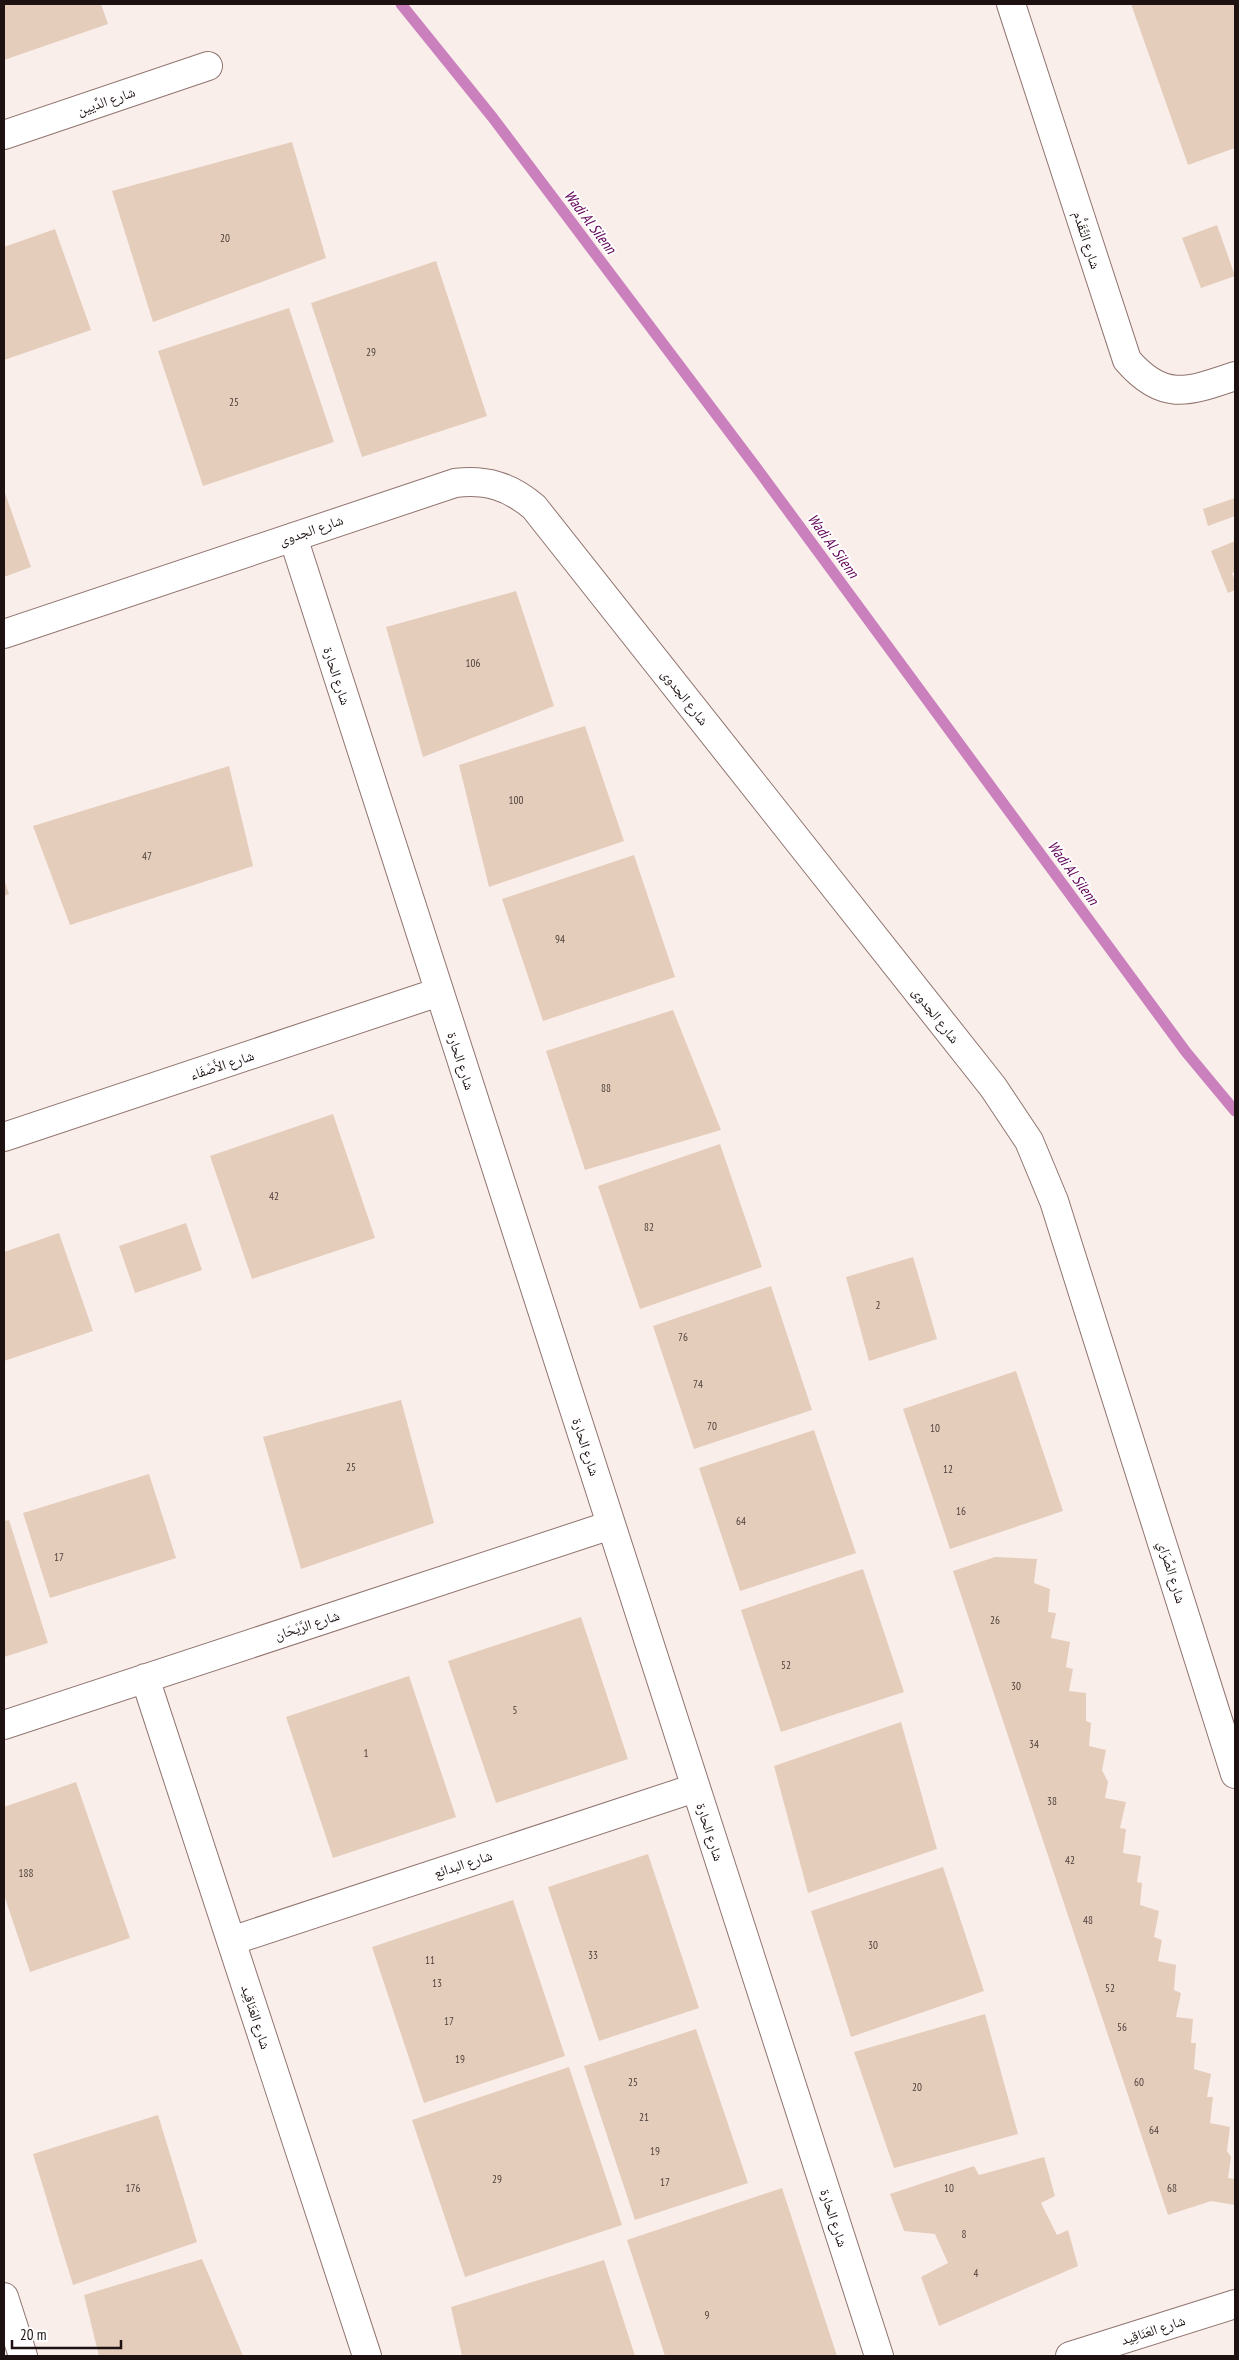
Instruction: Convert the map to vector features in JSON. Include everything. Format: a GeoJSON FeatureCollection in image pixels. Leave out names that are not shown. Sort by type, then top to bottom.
{"type":"FeatureCollection","features":[{"type":"Feature","properties":{"kind":"street","name":"شارع التَّقَدُّم"},"geometry":{"type":"LineString","coordinates":[[1011,4],[1127,360],[1141,377],[1162,388],[1182,391],[1200,388],[1235,376]]}},
{"type":"Feature","properties":{"kind":"street","name":"شارع الدِّيين"},"geometry":{"type":"LineString","coordinates":[[4,135],[208,66]]}},
{"type":"Feature","properties":{"kind":"street","name":"شارع الجدوى"},"geometry":{"type":"LineString","coordinates":[[4,634],[455,483],[472,481],[490,483],[521,496],[534,507],[1012,1113],[1029,1141],[1054,1201],[1109,1370]]}},
{"type":"Feature","properties":{"kind":"street","name":"شارع الحارة"},"geometry":{"type":"LineString","coordinates":[[293,537],[879,2356]]}},
{"type":"Feature","properties":{"kind":"street","name":"شارع الأَصْفَاء"},"geometry":{"type":"LineString","coordinates":[[4,1137],[439,992]]}},
{"type":"Feature","properties":{"kind":"street","name":"شارع الصِّرَاي"},"geometry":{"type":"LineString","coordinates":[[1109,1370],[1235,1774]]}},
{"type":"Feature","properties":{"kind":"street","name":"شارع الرَّيْحَان"},"geometry":{"type":"LineString","coordinates":[[4,1725],[611,1526]]}},
{"type":"Feature","properties":{"kind":"street","name":"شارع العَنَاقِيد"},"geometry":{"type":"LineString","coordinates":[[146,1678],[367,2356]]}},
{"type":"Feature","properties":{"kind":"street","name":"شارع البدائع"},"geometry":{"type":"LineString","coordinates":[[231,1941],[696,1788]]}},
{"type":"Feature","properties":{"kind":"street"},"geometry":{"type":"LineString","coordinates":[[4,2297],[23,2356]]}},
{"type":"Feature","properties":{"kind":"street","name":"شارع العَنَاقِيد"},"geometry":{"type":"LineString","coordinates":[[1070,2356],[1235,2304]]}},
{"type":"Feature","properties":{"kind":"building"},"geometry":{"type":"Polygon","coordinates":[[[4,4],[101,4],[108,24],[4,60],[4,4]]]}},
{"type":"Feature","properties":{"kind":"building"},"geometry":{"type":"Polygon","coordinates":[[[1131,4],[1235,4],[1235,148],[1188,165],[1131,4]]]}},
{"type":"Feature","properties":{"kind":"building"},"geometry":{"type":"Polygon","coordinates":[[[292,142],[326,258],[153,322],[112,191],[292,142]]]}},
{"type":"Feature","properties":{"kind":"building"},"geometry":{"type":"Polygon","coordinates":[[[1217,225],[1235,276],[1201,288],[1182,238],[1217,225]]]}},
{"type":"Feature","properties":{"kind":"building"},"geometry":{"type":"Polygon","coordinates":[[[55,229],[91,330],[4,360],[4,247],[55,229]]]}},
{"type":"Feature","properties":{"kind":"building"},"geometry":{"type":"Polygon","coordinates":[[[436,261],[487,416],[362,457],[311,303],[436,261]]]}},
{"type":"Feature","properties":{"kind":"building"},"geometry":{"type":"Polygon","coordinates":[[[289,308],[334,442],[203,486],[158,351],[289,308]]]}},
{"type":"Feature","properties":{"kind":"building"},"geometry":{"type":"Polygon","coordinates":[[[4,490],[31,567],[4,577],[4,490]]]}},
{"type":"Feature","properties":{"kind":"building"},"geometry":{"type":"Polygon","coordinates":[[[1235,498],[1235,516],[1208,526],[1203,509],[1235,498]]]}},
{"type":"Feature","properties":{"kind":"building"},"geometry":{"type":"Polygon","coordinates":[[[1235,541],[1235,572],[1232,573],[1235,581],[1235,590],[1228,593],[1211,551],[1235,541]]]}},
{"type":"Feature","properties":{"kind":"building"},"geometry":{"type":"Polygon","coordinates":[[[516,591],[554,706],[423,757],[386,627],[516,591]]]}},
{"type":"Feature","properties":{"kind":"building"},"geometry":{"type":"Polygon","coordinates":[[[585,726],[624,841],[489,887],[459,765],[585,726]]]}},
{"type":"Feature","properties":{"kind":"building"},"geometry":{"type":"Polygon","coordinates":[[[229,766],[253,866],[70,925],[33,826],[229,766]]]}},
{"type":"Feature","properties":{"kind":"building"},"geometry":{"type":"Polygon","coordinates":[[[634,855],[675,977],[543,1021],[502,899],[634,855]]]}},
{"type":"Feature","properties":{"kind":"building"},"geometry":{"type":"Polygon","coordinates":[[[4,879],[9,894],[4,896],[4,879]]]}},
{"type":"Feature","properties":{"kind":"building"},"geometry":{"type":"Polygon","coordinates":[[[673,1010],[721,1130],[585,1170],[546,1051],[673,1010]]]}},
{"type":"Feature","properties":{"kind":"building"},"geometry":{"type":"Polygon","coordinates":[[[333,1114],[375,1238],[252,1279],[210,1156],[333,1114]]]}},
{"type":"Feature","properties":{"kind":"building"},"geometry":{"type":"Polygon","coordinates":[[[720,1144],[762,1267],[640,1309],[598,1186],[720,1144]]]}},
{"type":"Feature","properties":{"kind":"building"},"geometry":{"type":"Polygon","coordinates":[[[186,1223],[202,1270],[135,1293],[119,1246],[186,1223]]]}},
{"type":"Feature","properties":{"kind":"building"},"geometry":{"type":"Polygon","coordinates":[[[59,1233],[93,1331],[4,1361],[4,1252],[59,1233]]]}},
{"type":"Feature","properties":{"kind":"building"},"geometry":{"type":"Polygon","coordinates":[[[913,1257],[937,1339],[869,1361],[846,1277],[913,1257]]]}},
{"type":"Feature","properties":{"kind":"building"},"geometry":{"type":"Polygon","coordinates":[[[771,1286],[812,1410],[694,1449],[653,1326],[771,1286]]]}},
{"type":"Feature","properties":{"kind":"building"},"geometry":{"type":"Polygon","coordinates":[[[1016,1371],[1063,1511],[950,1549],[903,1409],[1016,1371]]]}},
{"type":"Feature","properties":{"kind":"building"},"geometry":{"type":"Polygon","coordinates":[[[401,1400],[434,1523],[301,1569],[263,1437],[401,1400]]]}},
{"type":"Feature","properties":{"kind":"building"},"geometry":{"type":"Polygon","coordinates":[[[814,1430],[856,1553],[740,1591],[699,1468],[814,1430]]]}},
{"type":"Feature","properties":{"kind":"building"},"geometry":{"type":"Polygon","coordinates":[[[149,1474],[176,1558],[50,1598],[23,1513],[149,1474]]]}},
{"type":"Feature","properties":{"kind":"building"},"geometry":{"type":"Polygon","coordinates":[[[9,1520],[48,1643],[4,1657],[4,1521],[9,1520]]]}},
{"type":"Feature","properties":{"kind":"building"},"geometry":{"type":"Polygon","coordinates":[[[995,1557],[1037,1559],[1034,1583],[1050,1589],[1048,1612],[1056,1613],[1051,1638],[1070,1642],[1066,1667],[1073,1669],[1069,1691],[1086,1693],[1086,1721],[1091,1723],[1089,1746],[1106,1750],[1102,1770],[1108,1782],[1105,1798],[1126,1802],[1120,1828],[1126,1829],[1123,1853],[1141,1856],[1137,1882],[1142,1883],[1140,1905],[1159,1911],[1154,1937],[1162,1940],[1158,1961],[1176,1965],[1174,1990],[1181,1993],[1176,2017],[1193,2019],[1191,2043],[1196,2043],[1194,2069],[1211,2074],[1207,2097],[1213,2097],[1210,2123],[1230,2127],[1227,2151],[1231,2157],[1228,2178],[1235,2179],[1235,2205],[1211,2201],[1168,2215],[953,1571],[995,1557]]]}},
{"type":"Feature","properties":{"kind":"building"},"geometry":{"type":"Polygon","coordinates":[[[863,1569],[904,1692],[781,1732],[741,1610],[863,1569]]]}},
{"type":"Feature","properties":{"kind":"building"},"geometry":{"type":"Polygon","coordinates":[[[581,1617],[628,1759],[496,1803],[448,1661],[581,1617]]]}},
{"type":"Feature","properties":{"kind":"building"},"geometry":{"type":"Polygon","coordinates":[[[409,1676],[456,1817],[333,1858],[286,1717],[409,1676]]]}},
{"type":"Feature","properties":{"kind":"building"},"geometry":{"type":"Polygon","coordinates":[[[901,1722],[937,1849],[808,1893],[774,1766],[901,1722]]]}},
{"type":"Feature","properties":{"kind":"building"},"geometry":{"type":"Polygon","coordinates":[[[76,1782],[130,1938],[30,1972],[4,1895],[4,1807],[76,1782]]]}},
{"type":"Feature","properties":{"kind":"building"},"geometry":{"type":"Polygon","coordinates":[[[648,1854],[699,2008],[599,2041],[548,1887],[648,1854]]]}},
{"type":"Feature","properties":{"kind":"building"},"geometry":{"type":"Polygon","coordinates":[[[943,1867],[984,1991],[851,2037],[811,1911],[943,1867]]]}},
{"type":"Feature","properties":{"kind":"building"},"geometry":{"type":"Polygon","coordinates":[[[513,1900],[565,2056],[424,2103],[372,1947],[513,1900]]]}},
{"type":"Feature","properties":{"kind":"building"},"geometry":{"type":"Polygon","coordinates":[[[985,2014],[1018,2134],[894,2168],[854,2052],[985,2014]]]}},
{"type":"Feature","properties":{"kind":"building"},"geometry":{"type":"Polygon","coordinates":[[[696,2029],[748,2183],[635,2220],[584,2066],[696,2029]]]}},
{"type":"Feature","properties":{"kind":"building"},"geometry":{"type":"Polygon","coordinates":[[[569,2067],[622,2225],[465,2277],[412,2120],[569,2067]]]}},
{"type":"Feature","properties":{"kind":"building"},"geometry":{"type":"Polygon","coordinates":[[[158,2115],[197,2242],[73,2285],[33,2154],[158,2115]]]}},
{"type":"Feature","properties":{"kind":"building"},"geometry":{"type":"Polygon","coordinates":[[[1044,2157],[1055,2196],[1041,2203],[1057,2235],[1068,2230],[1078,2266],[939,2326],[921,2277],[948,2263],[935,2234],[904,2231],[890,2194],[974,2166],[979,2175],[1044,2157]]]}},
{"type":"Feature","properties":{"kind":"building"},"geometry":{"type":"Polygon","coordinates":[[[782,2188],[837,2356],[665,2356],[627,2240],[782,2188]]]}},
{"type":"Feature","properties":{"kind":"building"},"geometry":{"type":"Polygon","coordinates":[[[202,2259],[243,2356],[99,2356],[84,2295],[202,2259]]]}},
{"type":"Feature","properties":{"kind":"building"},"geometry":{"type":"Polygon","coordinates":[[[604,2260],[635,2356],[462,2356],[451,2307],[604,2260]]]}},
{"type":"Feature","properties":{"kind":"waterway","name":"Wadi Al Silenn"},"geometry":{"type":"LineString","coordinates":[[401,4],[493,118],[761,474],[1186,1052],[1235,1111]]}}]}
